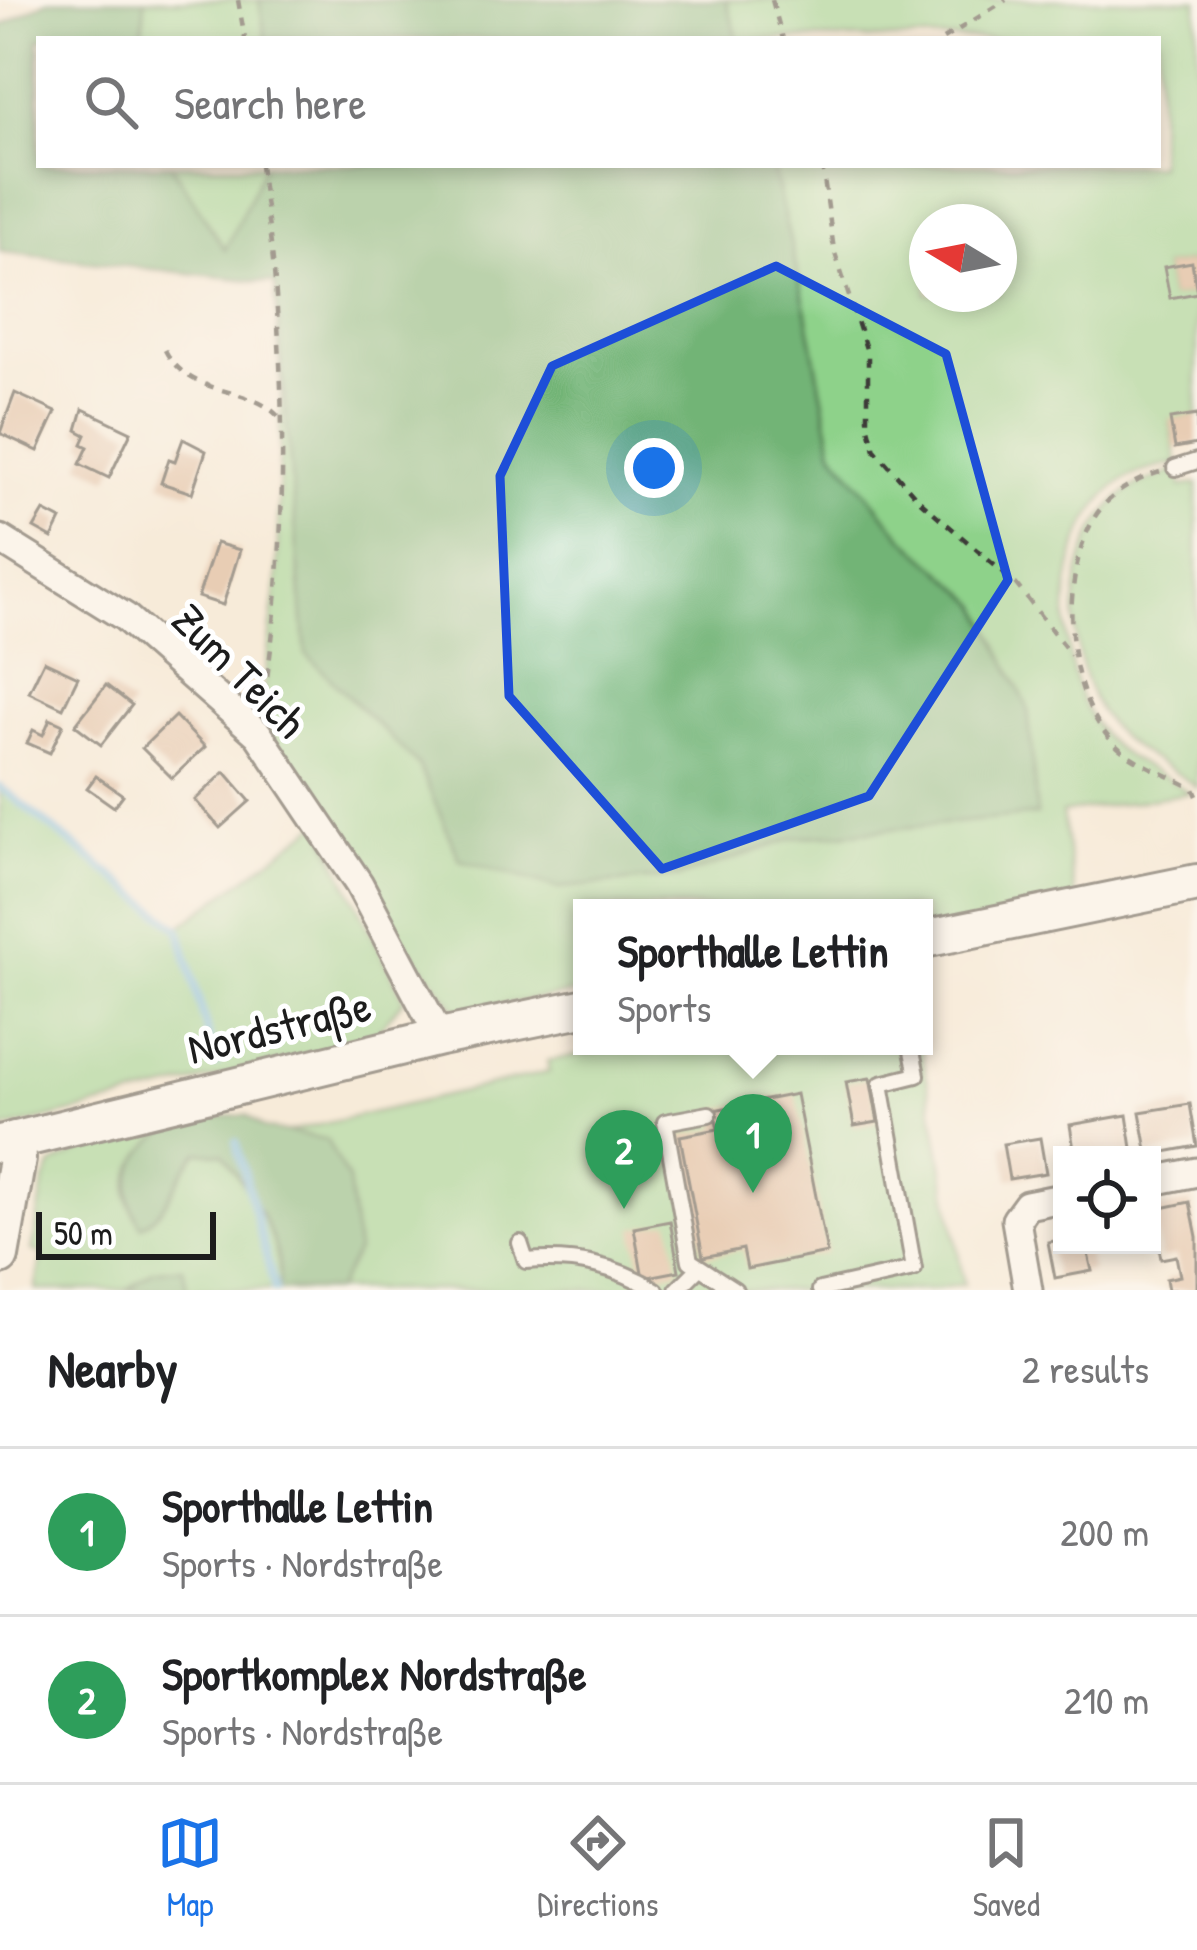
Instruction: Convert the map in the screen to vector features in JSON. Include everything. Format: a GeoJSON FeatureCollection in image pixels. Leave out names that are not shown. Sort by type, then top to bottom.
{"type":"FeatureCollection","features":[{"type":"Feature","properties":{"kind":"street","name":"Zum Teich"},"geometry":{"type":"LineString","coordinates":[[0,539],[125,617],[258,734],[359,884],[440,1037]]}},
{"type":"Feature","properties":{"kind":"street"},"geometry":{"type":"LineString","coordinates":[[933,937],[1197,883]]}},
{"type":"Feature","properties":{"kind":"street","name":"Nordstraße"},"geometry":{"type":"LineString","coordinates":[[8,1142],[440,1037],[573,1010]]}},
{"type":"Feature","properties":{"kind":"street"},"geometry":{"type":"LineString","coordinates":[[0,1256],[16,1159],[8,1142]]}},
{"type":"Feature","properties":{"kind":"street"},"geometry":{"type":"LineString","coordinates":[[1161,1179],[1197,1172]]}},
{"type":"Feature","properties":{"kind":"street"},"geometry":{"type":"LineString","coordinates":[[1028,1290],[1016,1220],[1027,1205],[1053,1200]]}},
{"type":"Feature","properties":{"kind":"lane"},"geometry":{"type":"LineString","coordinates":[[1175,468],[1197,461]]}},
{"type":"Feature","properties":{"kind":"lane"},"geometry":{"type":"LineString","coordinates":[[820,1290],[914,1269],[881,1084],[916,1075],[912,1055]]}},
{"type":"Feature","properties":{"kind":"lane"},"geometry":{"type":"LineString","coordinates":[[709,1114],[665,1122],[690,1261],[735,1290]]}},
{"type":"Feature","properties":{"kind":"lane"},"geometry":{"type":"LineString","coordinates":[[520,1243],[529,1278]]}},
{"type":"Feature","properties":{"kind":"lane"},"geometry":{"type":"LineString","coordinates":[[526,1261],[572,1259],[600,1264],[656,1290]]}},
{"type":"Feature","properties":{"kind":"lane"},"geometry":{"type":"LineString","coordinates":[[676,1290],[699,1268]]}},
{"type":"Feature","properties":{"kind":"path"},"geometry":{"type":"LineString","coordinates":[[238,0],[244,36]]}},
{"type":"Feature","properties":{"kind":"path"},"geometry":{"type":"LineString","coordinates":[[772,0],[782,36]]}},
{"type":"Feature","properties":{"kind":"path"},"geometry":{"type":"LineString","coordinates":[[948,36],[1006,0]]}},
{"type":"Feature","properties":{"kind":"path"},"geometry":{"type":"LineString","coordinates":[[258,734],[277,577],[281,420],[275,283],[260,168]]}},
{"type":"Feature","properties":{"kind":"path"},"geometry":{"type":"LineString","coordinates":[[822,168],[834,250],[868,355],[868,424],[875,450],[919,500],[1015,583],[1071,655],[1092,710],[1119,748],[1194,789],[1197,796]]}},
{"type":"Feature","properties":{"kind":"path"},"geometry":{"type":"LineString","coordinates":[[165,350],[181,372],[214,389],[265,405],[281,420]]}},
{"type":"Feature","properties":{"kind":"path"},"geometry":{"type":"LineString","coordinates":[[1071,655],[1073,595],[1094,519],[1139,479],[1175,468]]}},
{"type":"Feature","properties":{"kind":"highlighted area"},"geometry":{"type":"Polygon","coordinates":[[[776,266],[946,354],[1008,580],[869,796],[662,869],[509,696],[500,476],[552,366],[776,266]]]}},
{"type":"Feature","properties":{"kind":"green space"},"geometry":{"type":"Polygon","coordinates":[[[49,0],[145,0],[142,36],[36,36],[36,168],[173,168],[225,250],[264,168],[773,168],[833,451],[902,536],[979,604],[1028,708],[1037,815],[794,838],[679,877],[558,888],[460,860],[419,766],[306,654],[275,283],[0,252],[0,27],[49,0]]]}},
{"type":"Feature","properties":{"kind":"green space"},"geometry":{"type":"Polygon","coordinates":[[[145,0],[259,0],[265,36],[142,36],[145,0]]]}},
{"type":"Feature","properties":{"kind":"green space"},"geometry":{"type":"Polygon","coordinates":[[[259,0],[726,0],[737,36],[265,36],[259,0]]]}},
{"type":"Feature","properties":{"kind":"green space"},"geometry":{"type":"Polygon","coordinates":[[[726,0],[1197,0],[1197,290],[1191,262],[1164,267],[1170,297],[1197,293],[1197,415],[1170,420],[1181,486],[1197,484],[1197,788],[1128,743],[1108,723],[1082,669],[1076,637],[1079,572],[1089,541],[1125,493],[1175,471],[1174,464],[1121,482],[1099,504],[1082,532],[1072,565],[1067,637],[1084,704],[1099,730],[1130,758],[1189,793],[1062,813],[1077,908],[933,937],[933,899],[573,899],[573,993],[457,1011],[324,836],[404,999],[371,1040],[0,1130],[0,787],[178,928],[318,824],[258,734],[277,577],[281,387],[275,283],[306,654],[419,766],[460,860],[679,877],[794,838],[1036,815],[979,604],[902,536],[833,451],[773,168],[1161,168],[1161,36],[737,36],[726,0]]]}},
{"type":"Feature","properties":{"kind":"green space"},"geometry":{"type":"Polygon","coordinates":[[[173,168],[264,168],[226,251],[173,168]]]}},
{"type":"Feature","properties":{"kind":"green space"},"geometry":{"type":"Polygon","coordinates":[[[579,1055],[923,1055],[964,1284],[930,1290],[318,1290],[279,1134],[549,1072],[547,1061],[579,1055]]]}},
{"type":"Feature","properties":{"kind":"green space"},"geometry":{"type":"Polygon","coordinates":[[[247,1115],[263,1128],[326,1139],[348,1180],[357,1251],[336,1290],[278,1290],[277,1254],[271,1236],[223,1154],[198,1152],[167,1201],[141,1226],[133,1211],[134,1168],[152,1143],[187,1122],[247,1115]]]}},
{"type":"Feature","properties":{"kind":"green space"},"geometry":{"type":"Polygon","coordinates":[[[182,1123],[154,1143],[134,1167],[128,1195],[132,1210],[142,1226],[167,1201],[198,1152],[223,1153],[271,1236],[278,1290],[187,1290],[183,1268],[153,1271],[127,1290],[35,1290],[42,1254],[32,1250],[44,1183],[52,1165],[83,1150],[182,1123]]]}},
{"type":"Feature","properties":{"kind":"green space"},"geometry":{"type":"Polygon","coordinates":[[[183,1267],[187,1290],[127,1290],[153,1271],[183,1267]]]}},
{"type":"Feature","properties":{"kind":"building"},"geometry":{"type":"Polygon","coordinates":[[[1192,262],[1197,293],[1170,298],[1164,267],[1192,262]]]}},
{"type":"Feature","properties":{"kind":"building"},"geometry":{"type":"Polygon","coordinates":[[[15,393],[56,412],[38,451],[0,433],[15,393]]]}},
{"type":"Feature","properties":{"kind":"building"},"geometry":{"type":"Polygon","coordinates":[[[83,409],[131,432],[109,478],[80,464],[88,447],[82,444],[86,435],[77,430],[83,409]]]}},
{"type":"Feature","properties":{"kind":"building"},"geometry":{"type":"Polygon","coordinates":[[[1197,415],[1197,444],[1175,448],[1170,419],[1197,415]]]}},
{"type":"Feature","properties":{"kind":"building"},"geometry":{"type":"Polygon","coordinates":[[[183,439],[206,451],[192,493],[161,483],[183,439]]]}},
{"type":"Feature","properties":{"kind":"building"},"geometry":{"type":"Polygon","coordinates":[[[44,511],[61,520],[52,538],[34,528],[44,511]]]}},
{"type":"Feature","properties":{"kind":"building"},"geometry":{"type":"Polygon","coordinates":[[[216,543],[240,550],[223,605],[198,597],[216,543]]]}},
{"type":"Feature","properties":{"kind":"building"},"geometry":{"type":"Polygon","coordinates":[[[44,661],[78,677],[63,708],[29,692],[44,661]]]}},
{"type":"Feature","properties":{"kind":"building"},"geometry":{"type":"Polygon","coordinates":[[[106,685],[132,705],[101,745],[75,725],[106,685]]]}},
{"type":"Feature","properties":{"kind":"building"},"geometry":{"type":"Polygon","coordinates":[[[175,716],[205,747],[172,778],[142,748],[175,716]]]}},
{"type":"Feature","properties":{"kind":"building"},"geometry":{"type":"Polygon","coordinates":[[[50,719],[63,725],[50,753],[27,743],[33,730],[43,735],[50,719]]]}},
{"type":"Feature","properties":{"kind":"building"},"geometry":{"type":"Polygon","coordinates":[[[225,772],[250,801],[220,828],[195,800],[225,772]]]}},
{"type":"Feature","properties":{"kind":"building"},"geometry":{"type":"Polygon","coordinates":[[[96,776],[123,795],[114,807],[87,788],[96,776]]]}},
{"type":"Feature","properties":{"kind":"building"},"geometry":{"type":"Polygon","coordinates":[[[870,1078],[878,1122],[854,1126],[846,1082],[870,1078]]]}},
{"type":"Feature","properties":{"kind":"building"},"geometry":{"type":"Polygon","coordinates":[[[796,1094],[827,1253],[747,1269],[743,1249],[703,1257],[680,1136],[718,1129],[714,1110],[796,1094]]]}},
{"type":"Feature","properties":{"kind":"building"},"geometry":{"type":"Polygon","coordinates":[[[1190,1104],[1197,1146],[1161,1153],[1161,1146],[1146,1146],[1140,1112],[1190,1104]]]}},
{"type":"Feature","properties":{"kind":"building"},"geometry":{"type":"Polygon","coordinates":[[[1127,1115],[1132,1146],[1074,1146],[1070,1125],[1127,1115]]]}},
{"type":"Feature","properties":{"kind":"building"},"geometry":{"type":"Polygon","coordinates":[[[1040,1138],[1046,1173],[1009,1179],[1003,1144],[1040,1138]]]}},
{"type":"Feature","properties":{"kind":"building"},"geometry":{"type":"Polygon","coordinates":[[[1190,1202],[1197,1237],[1197,1290],[1168,1290],[1166,1279],[1180,1276],[1176,1256],[1161,1259],[1161,1208],[1190,1202]]]}},
{"type":"Feature","properties":{"kind":"building"},"geometry":{"type":"Polygon","coordinates":[[[670,1221],[679,1271],[643,1278],[634,1228],[670,1221]]]}},
{"type":"Feature","properties":{"kind":"building"},"geometry":{"type":"Polygon","coordinates":[[[1053,1241],[1053,1254],[1088,1254],[1092,1271],[1055,1278],[1048,1242],[1053,1241]]]}},
{"type":"Feature","properties":{"kind":"waterway"},"geometry":{"type":"LineString","coordinates":[[0,787],[179,928],[216,1064]]}},
{"type":"Feature","properties":{"kind":"waterway"},"geometry":{"type":"LineString","coordinates":[[236,1142],[275,1290]]}},
{"type":"Feature","properties":{"kind":"place","name":"Sporthalle Lettin"},"geometry":{"type":"Point","coordinates":[753,1193]}},
{"type":"Feature","properties":{"kind":"place","name":"Sportkomplex Nordstraße"},"geometry":{"type":"Point","coordinates":[624,1209]}}]}
